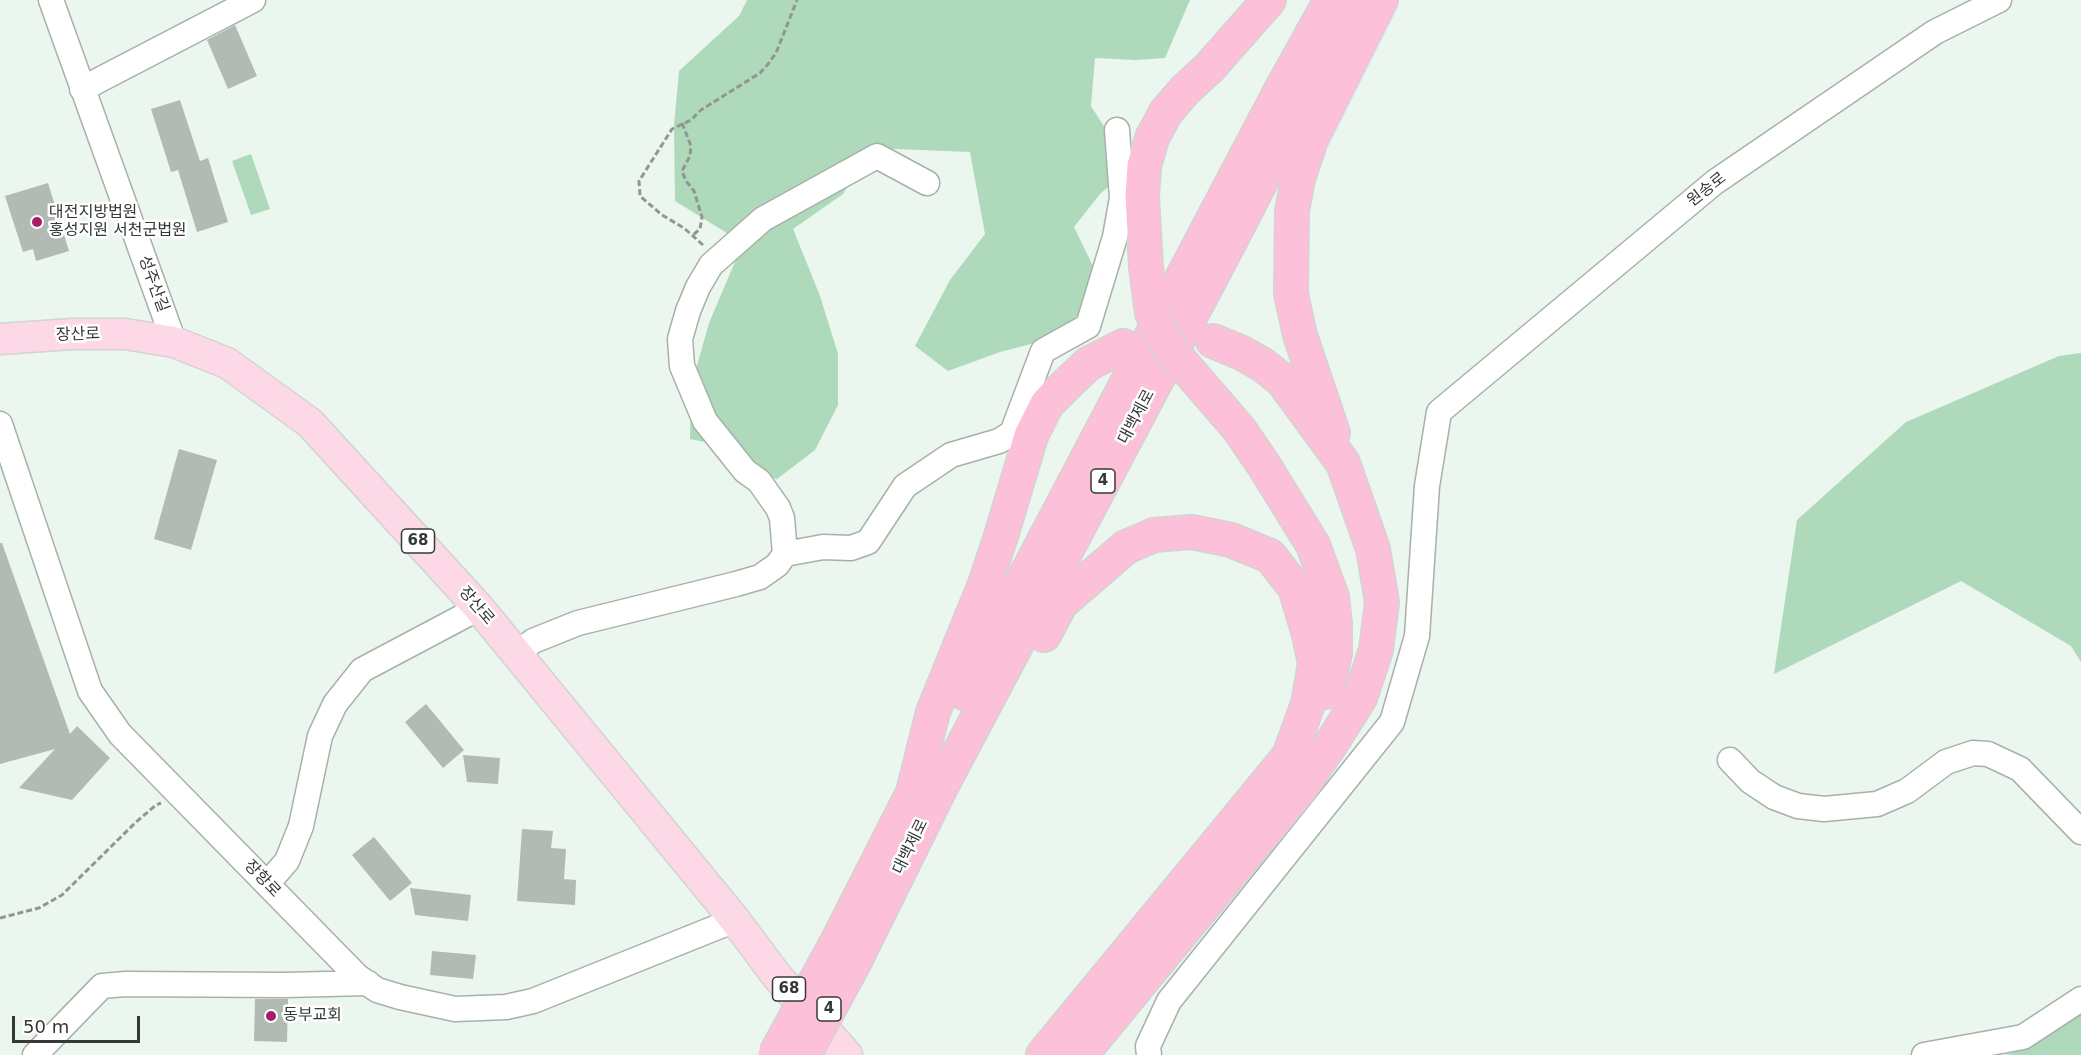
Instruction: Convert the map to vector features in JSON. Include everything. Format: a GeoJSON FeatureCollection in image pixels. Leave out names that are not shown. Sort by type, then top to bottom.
{"type":"FeatureCollection","features":[{"type":"Feature","properties":{"kind":"highway"},"geometry":{"type":"LineString","coordinates":[[1043,1055],[1320,717],[1335,654],[1332,597],[1312,545],[1239,429],[1168,345],[1152,313],[1146,267],[1142,196],[1144,166],[1152,138],[1166,112],[1209,68],[1269,0]]}},
{"type":"Feature","properties":{"kind":"highway","name":"대백제로"},"geometry":{"type":"LineString","coordinates":[[845,953],[1280,92],[1331,0]]}},
{"type":"Feature","properties":{"kind":"highway","name":"대백제로"},"geometry":{"type":"LineString","coordinates":[[927,789],[1225,251],[1355,0]]}},
{"type":"Feature","properties":{"kind":"highway"},"geometry":{"type":"LineString","coordinates":[[1081,1055],[1300,787],[1360,698],[1377,650],[1382,602],[1372,549],[1300,335],[1291,294],[1292,211],[1298,179],[1311,140],[1381,0]]}},
{"type":"Feature","properties":{"kind":"highway"},"geometry":{"type":"LineString","coordinates":[[1212,341],[1242,353],[1263,365],[1282,380],[1343,463]]}},
{"type":"Feature","properties":{"kind":"highway"},"geometry":{"type":"LineString","coordinates":[[927,789],[933,712],[985,584],[1031,436],[1047,404],[1066,385],[1088,364],[1124,346]]}},
{"type":"Feature","properties":{"kind":"highway"},"geometry":{"type":"LineString","coordinates":[[927,789],[988,736],[1061,603],[1126,547],[1154,535],[1192,532],[1231,540],[1270,556],[1295,588],[1315,663],[1308,705],[1289,756]]}},
{"type":"Feature","properties":{"kind":"highway","name":"4"},"geometry":{"type":"LineString","coordinates":[[775,1055],[845,953]]}},
{"type":"Feature","properties":{"kind":"highway","name":"4"},"geometry":{"type":"LineString","coordinates":[[804,1055],[845,953]]}},
{"type":"Feature","properties":{"kind":"main road","name":"장산로"},"geometry":{"type":"LineString","coordinates":[[0,339],[72,334],[124,334],[174,342],[227,363],[310,423],[479,608],[735,920],[776,975],[847,1055]]}},
{"type":"Feature","properties":{"kind":"street","name":"성주산길"},"geometry":{"type":"LineString","coordinates":[[51,0],[174,342]]}},
{"type":"Feature","properties":{"kind":"street"},"geometry":{"type":"LineString","coordinates":[[82,89],[253,0]]}},
{"type":"Feature","properties":{"kind":"street","name":"원송로"},"geometry":{"type":"LineString","coordinates":[[1149,1055],[1148,1046],[1169,1001],[1392,722],[1417,636],[1427,486],[1439,412],[1715,182],[1935,33],[1999,0]]}},
{"type":"Feature","properties":{"kind":"street"},"geometry":{"type":"LineString","coordinates":[[785,554],[823,547],[851,548],[868,542],[905,486],[951,455],[999,441],[1012,433],[1043,351],[1088,326],[1115,237],[1122,198],[1117,130]]}},
{"type":"Feature","properties":{"kind":"street"},"geometry":{"type":"LineString","coordinates":[[517,654],[533,641],[578,623],[760,577],[777,565],[785,554],[783,518],[759,481],[745,471],[705,421],[682,366],[680,339],[688,311],[711,265],[763,219],[877,156],[927,183]]}},
{"type":"Feature","properties":{"kind":"street","name":"장항로"},"geometry":{"type":"LineString","coordinates":[[0,424],[90,691],[120,734],[357,976],[377,990],[455,1009],[506,1007],[533,1001],[735,920]]}},
{"type":"Feature","properties":{"kind":"street"},"geometry":{"type":"LineString","coordinates":[[267,884],[286,861],[302,826],[320,736],[335,704],[362,670],[479,608]]}},
{"type":"Feature","properties":{"kind":"street"},"geometry":{"type":"LineString","coordinates":[[1730,760],[1750,781],[1774,796],[1798,806],[1824,809],[1877,804],[1907,791],[1946,762],[1973,753],[1988,754],[2020,769],[2081,832]]}},
{"type":"Feature","properties":{"kind":"street"},"geometry":{"type":"LineString","coordinates":[[35,1055],[102,986],[368,983]]}},
{"type":"Feature","properties":{"kind":"street"},"geometry":{"type":"LineString","coordinates":[[1924,1055],[2023,1037],[2081,999]]}},
{"type":"Feature","properties":{"kind":"path"},"geometry":{"type":"LineString","coordinates":[[682,123],[691,146],[690,156],[682,171],[694,191],[702,217],[700,229],[693,235],[662,215],[640,196],[639,181],[672,129],[682,123],[691,120],[701,110],[760,73],[769,63],[776,53],[797,0]]}},
{"type":"Feature","properties":{"kind":"path"},"geometry":{"type":"LineString","coordinates":[[0,918],[39,908],[62,895],[135,823],[156,805],[177,792]]}},
{"type":"Feature","properties":{"kind":"green space"},"geometry":{"type":"Polygon","coordinates":[[[747,0],[1190,0],[1165,58],[1136,60],[1095,58],[1091,106],[1130,167],[1100,194],[1074,227],[1104,289],[1054,338],[1000,352],[948,371],[915,346],[950,280],[985,234],[970,152],[871,148],[843,194],[793,229],[820,296],[838,354],[838,405],[815,450],[777,479],[749,471],[739,449],[690,439],[691,387],[709,323],[743,243],[675,201],[674,125],[679,71],[739,16],[747,0]]]}},
{"type":"Feature","properties":{"kind":"green space"},"geometry":{"type":"Polygon","coordinates":[[[251,154],[270,209],[251,215],[232,161],[251,154]]]}},
{"type":"Feature","properties":{"kind":"green space"},"geometry":{"type":"Polygon","coordinates":[[[2081,353],[2081,662],[2071,646],[1961,581],[1774,674],[1797,520],[1906,422],[2059,356],[2081,353]]]}},
{"type":"Feature","properties":{"kind":"green space"},"geometry":{"type":"Polygon","coordinates":[[[2081,1008],[2081,1055],[2005,1055],[2024,1049],[2081,1008]]]}},
{"type":"Feature","properties":{"kind":"building"},"geometry":{"type":"Polygon","coordinates":[[[235,25],[257,76],[228,89],[207,40],[235,25]]]}},
{"type":"Feature","properties":{"kind":"building"},"geometry":{"type":"Polygon","coordinates":[[[180,100],[200,161],[208,158],[228,222],[197,232],[178,170],[171,172],[151,109],[180,100]]]}},
{"type":"Feature","properties":{"kind":"building","name":"대전지방법원 홍성지원 서천군법원"},"geometry":{"type":"Polygon","coordinates":[[[48,183],[69,251],[36,261],[33,249],[23,252],[5,196],[48,183]]]}},
{"type":"Feature","properties":{"kind":"building"},"geometry":{"type":"Polygon","coordinates":[[[179,449],[217,460],[191,550],[154,539],[179,449]]]}},
{"type":"Feature","properties":{"kind":"building"},"geometry":{"type":"Polygon","coordinates":[[[0,543],[2,543],[70,734],[77,726],[110,758],[72,800],[19,788],[55,749],[0,764],[0,543]]]}},
{"type":"Feature","properties":{"kind":"building"},"geometry":{"type":"Polygon","coordinates":[[[426,704],[464,750],[443,768],[405,722],[426,704]]]}},
{"type":"Feature","properties":{"kind":"building"},"geometry":{"type":"Polygon","coordinates":[[[463,755],[500,758],[498,784],[467,782],[463,755]]]}},
{"type":"Feature","properties":{"kind":"building"},"geometry":{"type":"Polygon","coordinates":[[[522,829],[553,831],[551,848],[566,849],[564,879],[576,880],[575,905],[517,901],[522,829]]]}},
{"type":"Feature","properties":{"kind":"building"},"geometry":{"type":"Polygon","coordinates":[[[374,837],[412,883],[390,901],[352,855],[374,837]]]}},
{"type":"Feature","properties":{"kind":"building"},"geometry":{"type":"Polygon","coordinates":[[[410,888],[471,895],[468,921],[415,915],[410,888]]]}},
{"type":"Feature","properties":{"kind":"building"},"geometry":{"type":"Polygon","coordinates":[[[432,951],[476,955],[473,979],[430,975],[432,951]]]}},
{"type":"Feature","properties":{"kind":"building","name":"동부교회"},"geometry":{"type":"Polygon","coordinates":[[[255,999],[288,999],[287,1042],[254,1041],[255,999]]]}},
{"type":"Feature","properties":{"kind":"place","name":"대전지방법원 홍성지원 서천군법원"},"geometry":{"type":"Point","coordinates":[37,222]}},
{"type":"Feature","properties":{"kind":"place","name":"동부교회"},"geometry":{"type":"Point","coordinates":[271,1016]}}]}
